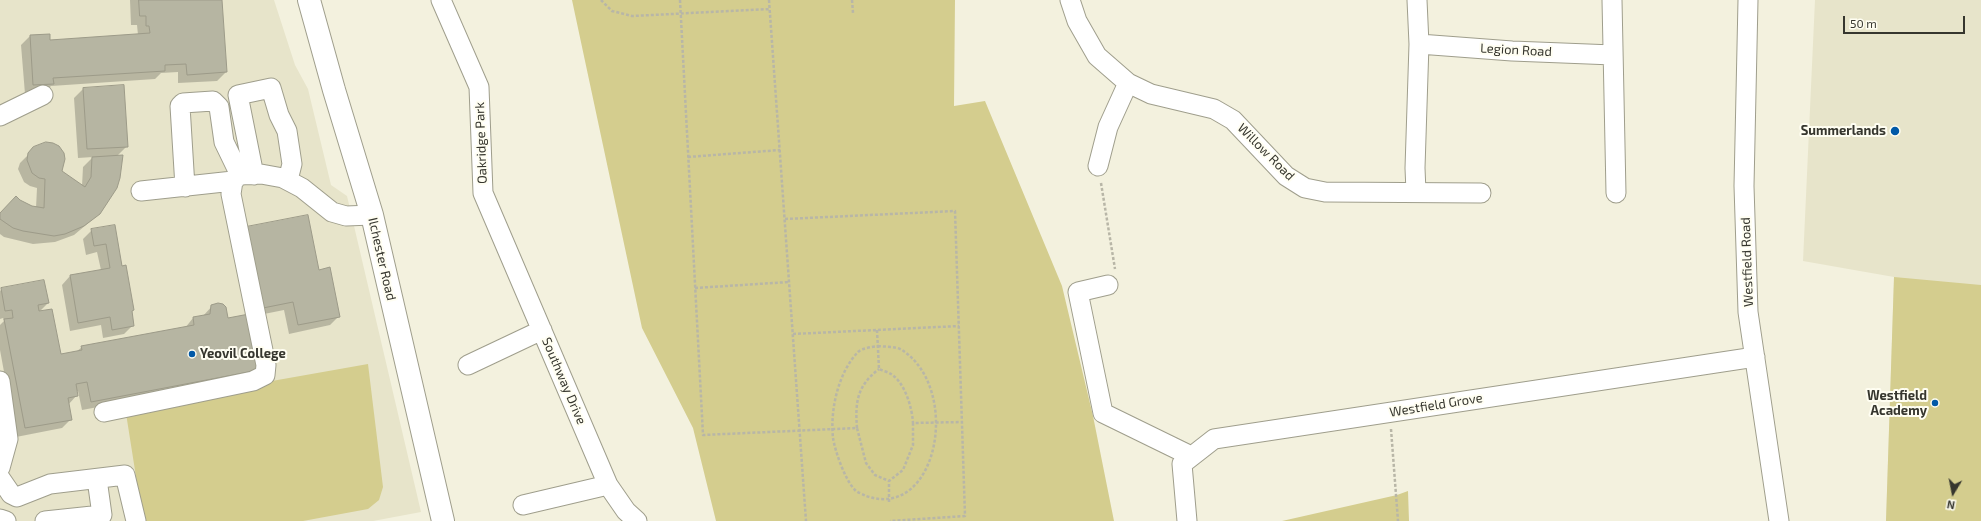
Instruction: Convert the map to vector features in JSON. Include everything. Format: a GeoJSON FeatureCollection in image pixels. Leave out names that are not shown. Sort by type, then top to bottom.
{"type":"FeatureCollection","features":[{"type":"Feature","properties":{"kind":"highway","name":"Ilchester Road"},"geometry":{"type":"LineString","coordinates":[[309,0],[349,142],[372,215],[443,521]]}},
{"type":"Feature","properties":{"kind":"street","name":"Oakridge Park"},"geometry":{"type":"LineString","coordinates":[[441,0],[479,87],[484,193],[542,330]]}},
{"type":"Feature","properties":{"kind":"street","name":"Willow Road"},"geometry":{"type":"LineString","coordinates":[[1070,0],[1077,22],[1097,56],[1128,84],[1151,94],[1214,109],[1233,120],[1286,176],[1305,188],[1325,192],[1481,193]]}},
{"type":"Feature","properties":{"kind":"street"},"geometry":{"type":"LineString","coordinates":[[1416,192],[1415,168],[1419,44],[1417,0]]}},
{"type":"Feature","properties":{"kind":"street"},"geometry":{"type":"LineString","coordinates":[[1612,0],[1616,193]]}},
{"type":"Feature","properties":{"kind":"street","name":"Westfield Road"},"geometry":{"type":"LineString","coordinates":[[1748,0],[1744,186],[1748,312],[1779,521]]}},
{"type":"Feature","properties":{"kind":"street","name":"Legion Road"},"geometry":{"type":"LineString","coordinates":[[1419,44],[1512,51],[1613,55]]}},
{"type":"Feature","properties":{"kind":"street"},"geometry":{"type":"LineString","coordinates":[[1098,166],[1108,127],[1128,84]]}},
{"type":"Feature","properties":{"kind":"street"},"geometry":{"type":"LineString","coordinates":[[104,412],[253,381],[265,375],[266,365],[231,194],[242,177],[238,95],[271,88],[279,116],[287,131],[292,164],[288,180]]}},
{"type":"Feature","properties":{"kind":"street"},"geometry":{"type":"LineString","coordinates":[[0,116],[43,95]]}},
{"type":"Feature","properties":{"kind":"street"},"geometry":{"type":"LineString","coordinates":[[185,187],[180,106],[183,103],[213,101],[218,107],[224,142],[242,177]]}},
{"type":"Feature","properties":{"kind":"street"},"geometry":{"type":"LineString","coordinates":[[141,191],[185,187],[242,177],[271,176],[288,180],[302,188],[332,212],[346,216],[372,215]]}},
{"type":"Feature","properties":{"kind":"street"},"geometry":{"type":"LineString","coordinates":[[1108,285],[1078,292],[1103,413],[1191,456]]}},
{"type":"Feature","properties":{"kind":"street","name":"Southway Drive"},"geometry":{"type":"LineString","coordinates":[[468,365],[542,330],[608,485],[626,511],[637,521]]}},
{"type":"Feature","properties":{"kind":"street","name":"Westfield Grove"},"geometry":{"type":"LineString","coordinates":[[1187,521],[1182,464],[1214,439],[1755,357]]}},
{"type":"Feature","properties":{"kind":"street"},"geometry":{"type":"LineString","coordinates":[[0,381],[8,439],[0,468]]}},
{"type":"Feature","properties":{"kind":"street"},"geometry":{"type":"LineString","coordinates":[[0,478],[11,494],[17,496],[50,484],[125,475],[136,521]]}},
{"type":"Feature","properties":{"kind":"street"},"geometry":{"type":"LineString","coordinates":[[45,521],[102,515],[97,479]]}},
{"type":"Feature","properties":{"kind":"street"},"geometry":{"type":"LineString","coordinates":[[523,505],[608,485]]}},
{"type":"Feature","properties":{"kind":"street"},"geometry":{"type":"LineString","coordinates":[[0,519],[6,521]]}},
{"type":"Feature","properties":{"kind":"path"},"geometry":{"type":"LineString","coordinates":[[601,0],[612,11],[632,16],[681,15],[770,9]]}},
{"type":"Feature","properties":{"kind":"path"},"geometry":{"type":"LineString","coordinates":[[680,0],[702,435],[857,428]]}},
{"type":"Feature","properties":{"kind":"path"},"geometry":{"type":"LineString","coordinates":[[769,0],[806,521]]}},
{"type":"Feature","properties":{"kind":"path"},"geometry":{"type":"LineString","coordinates":[[852,0],[853,13]]}},
{"type":"Feature","properties":{"kind":"path"},"geometry":{"type":"LineString","coordinates":[[688,157],[780,150]]}},
{"type":"Feature","properties":{"kind":"path"},"geometry":{"type":"LineString","coordinates":[[1098,166],[1117,282],[1108,285]]}},
{"type":"Feature","properties":{"kind":"path"},"geometry":{"type":"LineString","coordinates":[[785,219],[955,211],[965,516],[890,521]]}},
{"type":"Feature","properties":{"kind":"path"},"geometry":{"type":"LineString","coordinates":[[695,288],[790,282]]}},
{"type":"Feature","properties":{"kind":"path"},"geometry":{"type":"LineString","coordinates":[[793,334],[959,326]]}},
{"type":"Feature","properties":{"kind":"path"},"geometry":{"type":"LineString","coordinates":[[877,330],[879,369]]}},
{"type":"Feature","properties":{"kind":"path"},"geometry":{"type":"LineString","coordinates":[[877,502],[855,490],[835,450],[832,428],[835,400],[846,369],[859,351],[878,346],[900,349],[918,364],[932,392],[936,422],[936,445],[928,474],[924,480]]}},
{"type":"Feature","properties":{"kind":"path"},"geometry":{"type":"LineString","coordinates":[[879,369],[892,374],[904,390],[912,409],[913,445],[903,470],[889,481]]}},
{"type":"Feature","properties":{"kind":"path"},"geometry":{"type":"LineString","coordinates":[[879,369],[868,378],[860,391],[855,407],[857,428],[866,463],[874,475],[889,481]]}},
{"type":"Feature","properties":{"kind":"path"},"geometry":{"type":"LineString","coordinates":[[1390,412],[1398,521]]}},
{"type":"Feature","properties":{"kind":"path"},"geometry":{"type":"LineString","coordinates":[[913,422],[962,422]]}},
{"type":"Feature","properties":{"kind":"path"},"geometry":{"type":"LineString","coordinates":[[889,481],[889,502]]}},
{"type":"Feature","properties":{"kind":"path"},"geometry":{"type":"LineString","coordinates":[[883,502],[896,502]]}},
{"type":"Feature","properties":{"kind":"shaded area","name":"Yeovil College"},"geometry":{"type":"Polygon","coordinates":[[[0,0],[274,0],[295,65],[308,89],[331,185],[347,196],[421,512],[373,521],[0,521],[0,0]]]}},
{"type":"Feature","properties":{"kind":"shaded area"},"geometry":{"type":"Polygon","coordinates":[[[572,0],[955,0],[954,106],[985,101],[1062,286],[1093,416],[1114,521],[716,521],[693,428],[642,328],[572,0]]]}},
{"type":"Feature","properties":{"kind":"shaded area","name":"Summerlands"},"geometry":{"type":"Polygon","coordinates":[[[1815,0],[1981,0],[1981,521],[1886,521],[1894,277],[1803,261],[1815,0]]]}},
{"type":"Feature","properties":{"kind":"shaded area","name":"Westfield Academy"},"geometry":{"type":"Polygon","coordinates":[[[1894,277],[1981,285],[1981,521],[1886,521],[1894,277]]]}},
{"type":"Feature","properties":{"kind":"shaded area"},"geometry":{"type":"Polygon","coordinates":[[[368,364],[383,487],[379,500],[368,509],[303,521],[143,521],[125,407],[368,364]]]}},
{"type":"Feature","properties":{"kind":"shaded area"},"geometry":{"type":"Polygon","coordinates":[[[1408,491],[1409,521],[1282,521],[1397,495],[1408,491]]]}},
{"type":"Feature","properties":{"kind":"building"},"geometry":{"type":"Polygon","coordinates":[[[139,0],[222,0],[227,72],[187,75],[186,64],[165,65],[165,71],[53,78],[54,84],[33,85],[30,35],[50,34],[50,40],[150,33],[149,26],[146,26],[146,16],[140,16],[139,0]]]}},
{"type":"Feature","properties":{"kind":"building"},"geometry":{"type":"Polygon","coordinates":[[[124,85],[128,147],[87,149],[83,88],[124,85]]]}},
{"type":"Feature","properties":{"kind":"building"},"geometry":{"type":"Polygon","coordinates":[[[46,142],[59,146],[64,153],[65,159],[62,171],[85,187],[91,177],[92,157],[123,155],[117,188],[100,214],[84,226],[65,234],[54,236],[13,228],[0,219],[0,213],[16,196],[20,200],[32,206],[44,208],[45,179],[39,178],[32,173],[27,160],[28,153],[33,147],[46,142]]]}},
{"type":"Feature","properties":{"kind":"building"},"geometry":{"type":"Polygon","coordinates":[[[308,215],[319,270],[330,267],[340,317],[298,325],[293,302],[263,308],[246,227],[308,215]]]}},
{"type":"Feature","properties":{"kind":"building"},"geometry":{"type":"Polygon","coordinates":[[[115,225],[122,266],[126,265],[134,310],[132,311],[134,326],[112,330],[110,317],[78,323],[70,275],[110,268],[106,244],[94,246],[91,229],[115,225]]]}},
{"type":"Feature","properties":{"kind":"building"},"geometry":{"type":"Polygon","coordinates":[[[44,280],[49,303],[38,305],[39,311],[52,309],[61,354],[82,350],[81,346],[194,325],[193,317],[210,314],[211,305],[218,303],[223,304],[226,307],[228,318],[249,314],[259,370],[91,402],[87,382],[76,384],[78,396],[68,398],[72,420],[25,428],[4,319],[13,318],[12,310],[5,311],[1,288],[44,280]]]}},
{"type":"Feature","properties":{"kind":"place","name":"Summerlands"},"geometry":{"type":"Point","coordinates":[1895,131]}},
{"type":"Feature","properties":{"kind":"place","name":"Yeovil College"},"geometry":{"type":"Point","coordinates":[192,354]}},
{"type":"Feature","properties":{"kind":"place","name":"Westfield Academy"},"geometry":{"type":"Point","coordinates":[1935,403]}}]}
